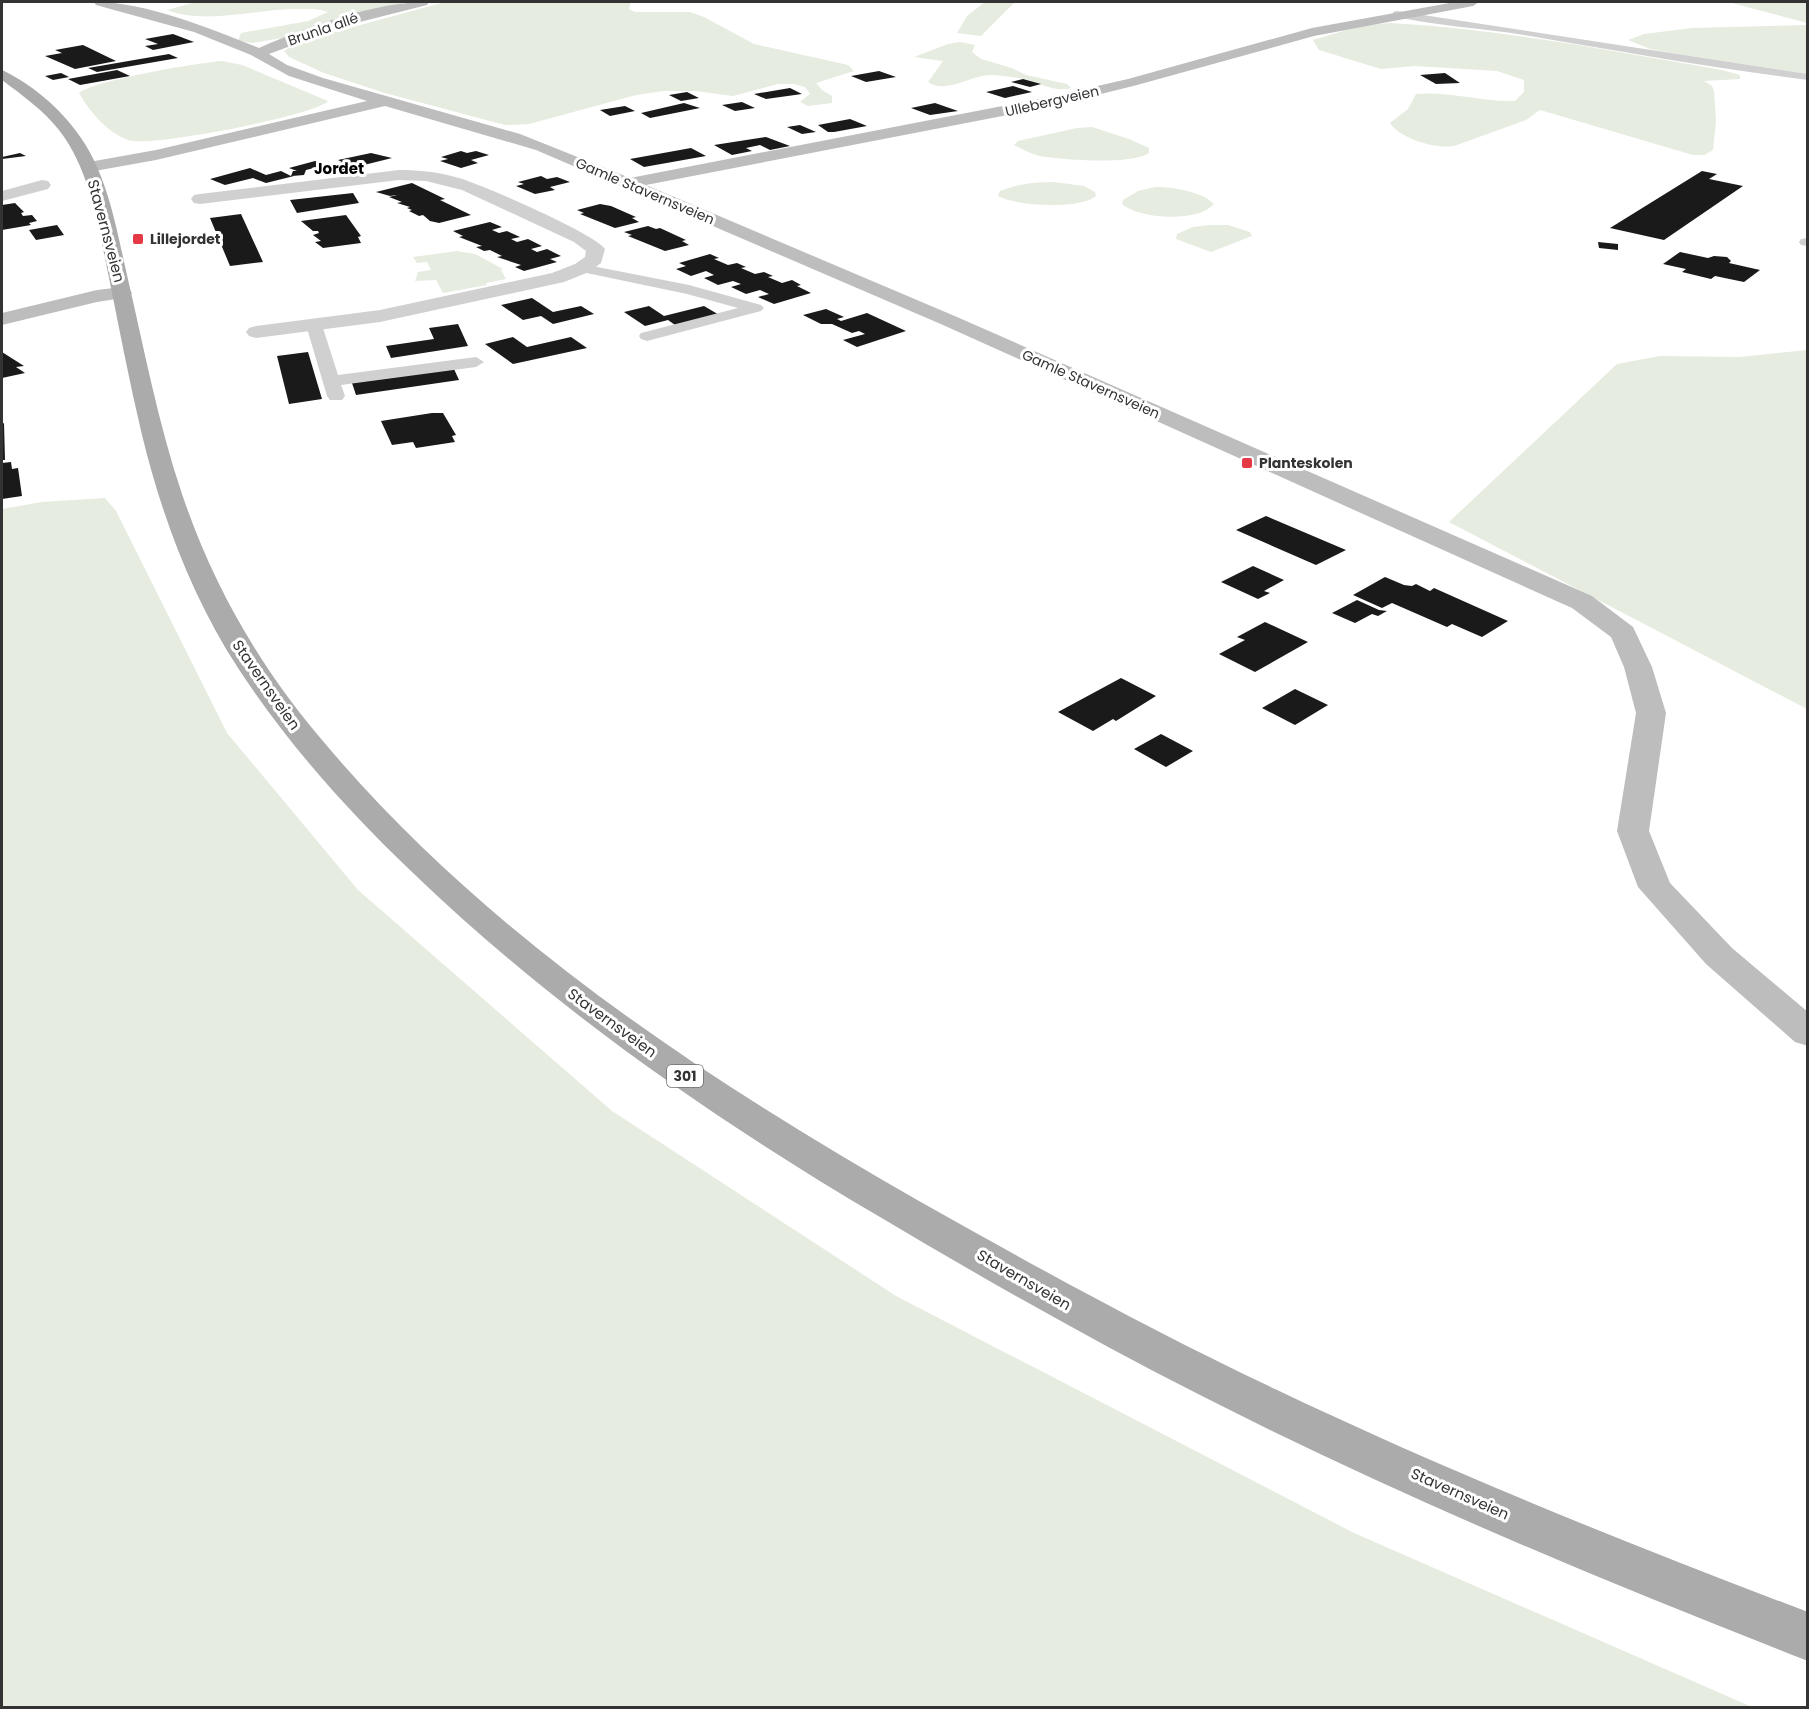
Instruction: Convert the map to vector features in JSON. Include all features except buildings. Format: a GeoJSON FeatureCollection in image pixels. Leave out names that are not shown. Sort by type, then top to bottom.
{"type":"FeatureCollection","features":[{"type":"Feature","properties":{"kind":"main road","name":"Stavernsveien"},"geometry":{"type":"LineString","coordinates":[[2,74],[22,87],[58,119],[86,161],[97,188],[154,437],[182,528],[226,626],[282,710],[318,756],[368,811],[475,913],[562,986],[654,1055],[742,1114],[835,1173],[1077,1311],[1262,1404],[1442,1486],[1635,1569],[1808,1637]]}},
{"type":"Feature","properties":{"kind":"street","name":"Gamle Stavernsveien"},"geometry":{"type":"LineString","coordinates":[[100,2],[184,23],[259,53],[271,62],[316,80],[542,147],[950,321],[1582,602],[1623,633],[1638,667],[1651,713],[1633,831],[1655,887],[1719,956],[1808,1033]]}},
{"type":"Feature","properties":{"kind":"street","name":"Brunla allé"},"geometry":{"type":"LineString","coordinates":[[259,53],[340,23],[423,2]]}},
{"type":"Feature","properties":{"kind":"street","name":"Ullebergveien"},"geometry":{"type":"LineString","coordinates":[[627,184],[1048,102],[1141,80],[1311,32],[1397,14],[1473,2]]}},
{"type":"Feature","properties":{"kind":"street"},"geometry":{"type":"LineString","coordinates":[[86,161],[156,155],[199,143],[384,102]]}},
{"type":"Feature","properties":{"kind":"street"},"geometry":{"type":"LineString","coordinates":[[200,199],[399,175],[428,175],[452,179],[580,238],[596,249],[594,259],[582,268],[557,278],[380,316],[256,332]]}},
{"type":"Feature","properties":{"kind":"street"},"geometry":{"type":"LineString","coordinates":[[2,196],[42,185]]}},
{"type":"Feature","properties":{"kind":"street"},"geometry":{"type":"LineString","coordinates":[[3,318],[124,300]]}},
{"type":"Feature","properties":{"kind":"lane"},"geometry":{"type":"LineString","coordinates":[[1397,14],[1425,20],[1512,30],[1696,62],[1808,77]]}},
{"type":"Feature","properties":{"kind":"lane"},"geometry":{"type":"LineString","coordinates":[[582,268],[689,290],[756,308],[647,336]]}},
{"type":"Feature","properties":{"kind":"lane"},"geometry":{"type":"LineString","coordinates":[[314,325],[334,389],[476,362]]}},
{"type":"Feature","properties":{"kind":"shaded area"},"geometry":{"type":"Polygon","coordinates":[[[196,2],[408,2],[282,38],[253,43],[238,41],[241,33],[308,21],[328,12],[316,9],[296,9],[198,16],[167,10],[196,2]]]}},
{"type":"Feature","properties":{"kind":"shaded area"},"geometry":{"type":"Polygon","coordinates":[[[445,2],[631,2],[629,9],[635,12],[690,12],[754,44],[848,65],[854,71],[816,83],[832,96],[832,103],[808,106],[800,102],[810,94],[805,87],[794,84],[778,84],[733,96],[696,91],[663,91],[636,95],[529,124],[505,125],[385,93],[324,73],[289,57],[284,51],[293,45],[320,36],[445,2]]]}},
{"type":"Feature","properties":{"kind":"shaded area"},"geometry":{"type":"Polygon","coordinates":[[[985,2],[1015,2],[981,36],[957,33],[967,16],[985,2]]]}},
{"type":"Feature","properties":{"kind":"shaded area"},"geometry":{"type":"Polygon","coordinates":[[[1728,2],[1807,2],[1807,23],[1728,2]]]}},
{"type":"Feature","properties":{"kind":"shaded area"},"geometry":{"type":"Polygon","coordinates":[[[1390,23],[1474,30],[1557,42],[1722,70],[1740,75],[1740,79],[1704,81],[1712,86],[1714,91],[1716,121],[1713,150],[1704,155],[1693,155],[1540,110],[1526,120],[1457,145],[1431,145],[1411,139],[1390,123],[1408,109],[1416,94],[1429,93],[1515,101],[1524,92],[1524,80],[1497,71],[1415,66],[1381,69],[1319,50],[1313,40],[1360,26],[1390,23]]]}},
{"type":"Feature","properties":{"kind":"shaded area"},"geometry":{"type":"Polygon","coordinates":[[[1807,25],[1807,74],[1671,53],[1650,49],[1628,40],[1644,34],[1692,28],[1807,25]]]}},
{"type":"Feature","properties":{"kind":"shaded area"},"geometry":{"type":"Polygon","coordinates":[[[960,42],[975,45],[972,52],[981,59],[1012,68],[1026,75],[1067,84],[1071,88],[1054,88],[1025,79],[992,75],[943,86],[928,82],[943,61],[914,57],[948,44],[960,42]]]}},
{"type":"Feature","properties":{"kind":"shaded area"},"geometry":{"type":"Polygon","coordinates":[[[222,61],[242,65],[328,101],[317,107],[265,122],[197,135],[142,141],[128,140],[106,127],[79,93],[125,78],[222,61]]]}},
{"type":"Feature","properties":{"kind":"shaded area"},"geometry":{"type":"Polygon","coordinates":[[[1092,127],[1149,148],[1149,153],[1128,159],[1080,160],[1040,156],[1014,145],[1018,141],[1077,128],[1092,127]]]}},
{"type":"Feature","properties":{"kind":"shaded area"},"geometry":{"type":"Polygon","coordinates":[[[1054,182],[1084,186],[1095,192],[1096,196],[1076,203],[1047,205],[1019,202],[998,196],[1000,191],[1013,187],[1054,182]]]}},
{"type":"Feature","properties":{"kind":"shaded area"},"geometry":{"type":"Polygon","coordinates":[[[1155,187],[1194,193],[1214,204],[1195,214],[1168,217],[1141,213],[1122,204],[1123,200],[1138,191],[1155,187]]]}},
{"type":"Feature","properties":{"kind":"shaded area"},"geometry":{"type":"Polygon","coordinates":[[[1228,225],[1250,232],[1252,236],[1211,252],[1176,239],[1177,234],[1193,227],[1228,225]]]}},
{"type":"Feature","properties":{"kind":"shaded area"},"geometry":{"type":"Polygon","coordinates":[[[457,251],[475,254],[503,269],[501,270],[506,279],[443,293],[436,280],[415,281],[418,272],[431,270],[427,262],[417,263],[413,257],[457,251]]]}},
{"type":"Feature","properties":{"kind":"shaded area"},"geometry":{"type":"Polygon","coordinates":[[[1807,350],[1807,709],[1449,522],[1617,364],[1660,356],[1740,357],[1807,350]]]}},
{"type":"Feature","properties":{"kind":"shaded area"},"geometry":{"type":"Polygon","coordinates":[[[105,498],[116,511],[227,733],[358,890],[612,1111],[896,1296],[1354,1533],[1752,1707],[2,1707],[2,509],[42,502],[105,498]]]}},
{"type":"Feature","properties":{"kind":"place","name":"Lillejordet"},"geometry":{"type":"Point","coordinates":[138,239]}},
{"type":"Feature","properties":{"kind":"place","name":"Planteskolen"},"geometry":{"type":"Point","coordinates":[1247,463]}},
{"type":"Feature","properties":{"kind":"district","name":"Jordet"},"geometry":{"type":"Point","coordinates":[339,169]}}]}
